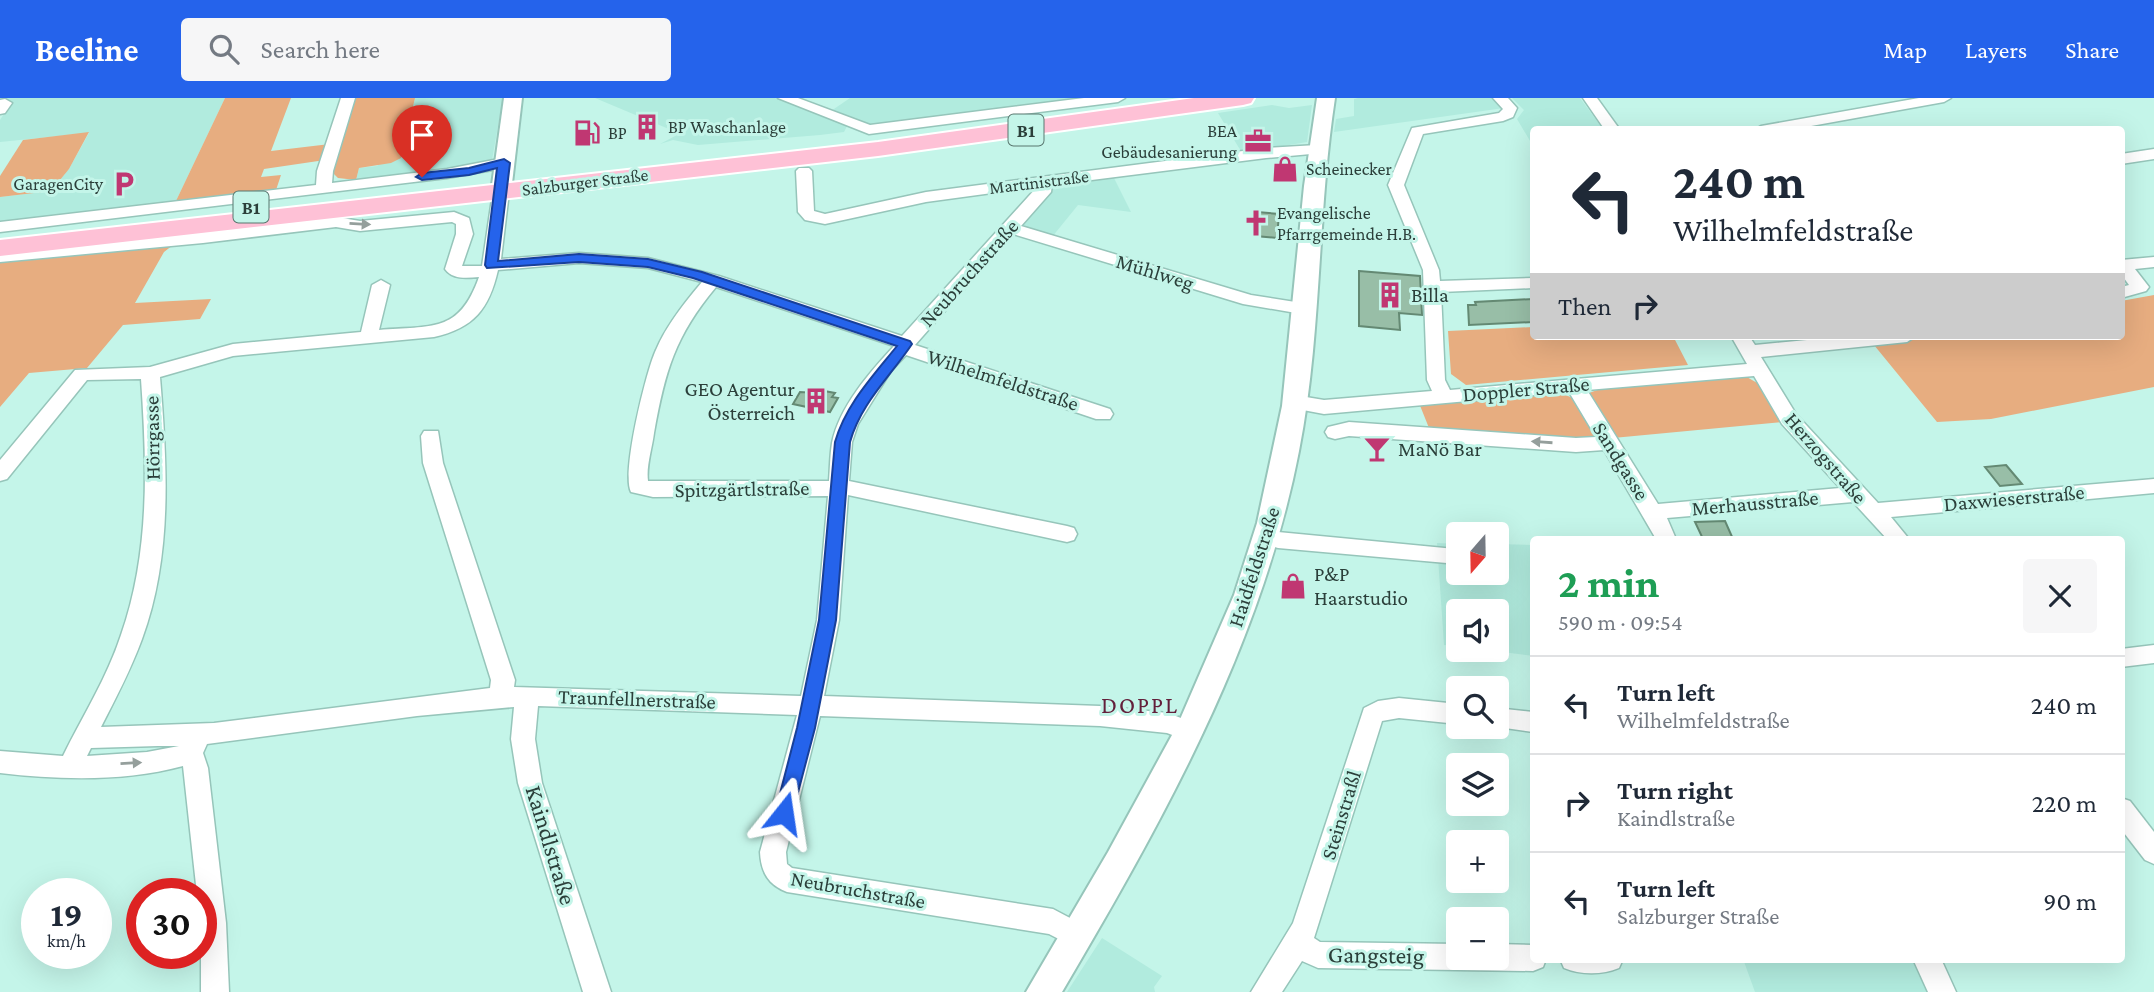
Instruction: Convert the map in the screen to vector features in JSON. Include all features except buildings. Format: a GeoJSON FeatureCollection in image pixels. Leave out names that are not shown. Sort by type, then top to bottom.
{"type":"FeatureCollection","features":[{"type":"Feature","properties":{"kind":"main road","name":"B1"},"geometry":{"type":"LineString","coordinates":[[875,139],[1168,98]]}},
{"type":"Feature","properties":{"kind":"main road","name":"B1"},"geometry":{"type":"LineString","coordinates":[[875,139],[1243,98]]}},
{"type":"Feature","properties":{"kind":"main road","name":"Salzburger Straße"},"geometry":{"type":"LineString","coordinates":[[0,236],[503,178],[875,139]]}},
{"type":"Feature","properties":{"kind":"main road","name":"Salzburger Straße"},"geometry":{"type":"LineString","coordinates":[[0,248],[503,178]]}},
{"type":"Feature","properties":{"kind":"street"},"geometry":{"type":"LineString","coordinates":[[324,190],[325,171],[348,98]]}},
{"type":"Feature","properties":{"kind":"street"},"geometry":{"type":"LineString","coordinates":[[0,257],[203,238],[336,222],[360,226],[454,217],[463,221],[466,228],[464,239],[455,254],[453,269],[463,273],[490,268],[513,98]]}},
{"type":"Feature","properties":{"kind":"street"},"geometry":{"type":"LineString","coordinates":[[785,98],[875,139],[1118,98]]}},
{"type":"Feature","properties":{"kind":"street","name":"Haidfeldstraße"},"geometry":{"type":"LineString","coordinates":[[1043,992],[1135,839],[1191,732],[1220,667],[1265,536],[1285,462],[1294,402],[1317,150],[1326,98]]}},
{"type":"Feature","properties":{"kind":"street"},"geometry":{"type":"LineString","coordinates":[[1444,396],[1436,380],[1431,270],[1396,185],[1417,131],[1508,114],[1510,108],[1500,98]]}},
{"type":"Feature","properties":{"kind":"street"},"geometry":{"type":"LineString","coordinates":[[1590,98],[1610,126]]}},
{"type":"Feature","properties":{"kind":"street"},"geometry":{"type":"LineString","coordinates":[[1784,126],[1944,98]]}},
{"type":"Feature","properties":{"kind":"street","name":"Martinistraße"},"geometry":{"type":"LineString","coordinates":[[804,171],[806,212],[817,219],[926,197],[1279,151],[1317,150]]}},
{"type":"Feature","properties":{"kind":"street"},"geometry":{"type":"LineString","coordinates":[[2125,158],[2154,154]]}},
{"type":"Feature","properties":{"kind":"street","name":"Salzburger Straße"},"geometry":{"type":"LineString","coordinates":[[0,227],[279,197],[469,172],[503,178]]}},
{"type":"Feature","properties":{"kind":"street","name":"Neubruchstraße"},"geometry":{"type":"LineString","coordinates":[[1043,182],[1045,189],[872,384],[848,424],[842,442],[829,610],[811,706],[774,852],[775,870],[787,880],[1053,922],[1078,936]]}},
{"type":"Feature","properties":{"kind":"street","name":"Mühlweg"},"geometry":{"type":"LineString","coordinates":[[1010,228],[1249,300],[1303,308]]}},
{"type":"Feature","properties":{"kind":"street","name":"Wilhelmfeldstraße"},"geometry":{"type":"LineString","coordinates":[[490,268],[546,259],[617,259],[659,265],[713,280],[1103,414]]}},
{"type":"Feature","properties":{"kind":"street"},"geometry":{"type":"LineString","coordinates":[[2125,265],[2154,262]]}},
{"type":"Feature","properties":{"kind":"street"},"geometry":{"type":"LineString","coordinates":[[2125,267],[2140,286],[2125,292]]}},
{"type":"Feature","properties":{"kind":"street","name":"Hörrgasse"},"geometry":{"type":"LineString","coordinates":[[70,766],[132,636],[152,560],[155,434],[150,373],[233,350],[447,328],[465,318],[479,297],[490,268]]}},
{"type":"Feature","properties":{"kind":"street","name":"Spitzgärtlstraße"},"geometry":{"type":"LineString","coordinates":[[713,280],[680,323],[662,358],[652,390],[637,476],[638,487],[653,490],[840,487],[882,491],[1067,534]]}},
{"type":"Feature","properties":{"kind":"street"},"geometry":{"type":"LineString","coordinates":[[1432,287],[1530,283]]}},
{"type":"Feature","properties":{"kind":"street"},"geometry":{"type":"LineString","coordinates":[[369,337],[381,285]]}},
{"type":"Feature","properties":{"kind":"street","name":"Doppler Straße"},"geometry":{"type":"LineString","coordinates":[[1294,402],[1324,407],[1574,385],[1749,352],[1868,340]]}},
{"type":"Feature","properties":{"kind":"street","name":"Herzogstraße"},"geometry":{"type":"LineString","coordinates":[[1749,352],[1801,435],[1896,536]]}},
{"type":"Feature","properties":{"kind":"street"},"geometry":{"type":"LineString","coordinates":[[0,474],[82,374],[150,373]]}},
{"type":"Feature","properties":{"kind":"street","name":"Sandgasse"},"geometry":{"type":"LineString","coordinates":[[1574,385],[1664,536]]}},
{"type":"Feature","properties":{"kind":"street"},"geometry":{"type":"LineString","coordinates":[[1408,400],[1420,434]]}},
{"type":"Feature","properties":{"kind":"street"},"geometry":{"type":"LineString","coordinates":[[1335,432],[1349,429],[1576,446],[1609,443]]}},
{"type":"Feature","properties":{"kind":"street"},"geometry":{"type":"LineString","coordinates":[[431,436],[437,476],[503,680],[501,697]]}},
{"type":"Feature","properties":{"kind":"street","name":"Daxwieserstraße"},"geometry":{"type":"LineString","coordinates":[[1873,511],[2154,486]]}},
{"type":"Feature","properties":{"kind":"street","name":"Merhausstraße"},"geometry":{"type":"LineString","coordinates":[[1652,512],[1857,494]]}},
{"type":"Feature","properties":{"kind":"street"},"geometry":{"type":"LineString","coordinates":[[1265,536],[1278,540],[1446,556]]}},
{"type":"Feature","properties":{"kind":"street"},"geometry":{"type":"LineString","coordinates":[[2125,657],[2154,654]]}},
{"type":"Feature","properties":{"kind":"street","name":"Traunfellnerstraße"},"geometry":{"type":"LineString","coordinates":[[83,738],[195,743],[384,708],[528,696],[1100,716],[1168,723],[1191,732]]}},
{"type":"Feature","properties":{"kind":"street","name":"Kaindlstraße"},"geometry":{"type":"LineString","coordinates":[[528,696],[523,715],[529,777],[597,992]]}},
{"type":"Feature","properties":{"kind":"street","name":"Steinstraßl"},"geometry":{"type":"LineString","coordinates":[[1265,992],[1297,944],[1316,897],[1372,715],[1376,710],[1390,707],[1446,713]]}},
{"type":"Feature","properties":{"kind":"street"},"geometry":{"type":"LineString","coordinates":[[1509,719],[1530,722]]}},
{"type":"Feature","properties":{"kind":"street"},"geometry":{"type":"LineString","coordinates":[[195,743],[213,922],[215,992]]}},
{"type":"Feature","properties":{"kind":"street","name":"Traunfellnerstraße"},"geometry":{"type":"LineString","coordinates":[[0,762],[70,766],[167,761],[195,743]]}},
{"type":"Feature","properties":{"kind":"street"},"geometry":{"type":"LineString","coordinates":[[2125,814],[2152,847]]}},
{"type":"Feature","properties":{"kind":"street","name":"Gangsteig"},"geometry":{"type":"LineString","coordinates":[[1297,944],[1318,955],[1446,957]]}},
{"type":"Feature","properties":{"kind":"street"},"geometry":{"type":"LineString","coordinates":[[1509,958],[1530,958]]}},
{"type":"Feature","properties":{"kind":"street"},"geometry":{"type":"LineString","coordinates":[[1929,963],[1942,992]]}},
{"type":"Feature","properties":{"kind":"shaded area"},"geometry":{"type":"Polygon","coordinates":[[[0,98],[225,98],[175,203],[0,223],[0,197],[51,191],[69,169],[89,133],[0,142],[0,120],[11,103],[0,103],[0,98]]]}},
{"type":"Feature","properties":{"kind":"shaded area"},"geometry":{"type":"Polygon","coordinates":[[[225,98],[291,98],[271,151],[330,144],[325,160],[264,169],[261,177],[281,175],[275,193],[175,203],[225,98]]]}},
{"type":"Feature","properties":{"kind":"shaded area"},"geometry":{"type":"Polygon","coordinates":[[[352,98],[415,98],[401,158],[391,163],[359,168],[356,180],[338,178],[333,173],[333,161],[352,98]]]}},
{"type":"Feature","properties":{"kind":"shaded area"},"geometry":{"type":"Polygon","coordinates":[[[415,98],[503,98],[492,160],[479,166],[356,180],[359,168],[377,166],[405,148],[415,98]]]}},
{"type":"Feature","properties":{"kind":"shaded area"},"geometry":{"type":"Polygon","coordinates":[[[595,98],[775,98],[847,126],[844,132],[820,135],[698,145],[673,140],[660,144],[677,135],[676,132],[595,98]]]}},
{"type":"Feature","properties":{"kind":"shaded area"},"geometry":{"type":"Polygon","coordinates":[[[850,98],[1091,98],[870,127],[831,111],[850,98]]]}},
{"type":"Feature","properties":{"kind":"shaded area"},"geometry":{"type":"Polygon","coordinates":[[[1494,98],[1504,108],[1334,132],[1336,119],[1354,116],[1354,99],[1494,98]]]}},
{"type":"Feature","properties":{"kind":"shaded area"},"geometry":{"type":"Polygon","coordinates":[[[1512,98],[1580,98],[1601,126],[1530,126],[1530,141],[1517,119],[1524,110],[1512,98]]]}},
{"type":"Feature","properties":{"kind":"shaded area"},"geometry":{"type":"Polygon","coordinates":[[[1272,105],[1289,108],[1312,105],[1307,142],[1242,153],[1218,113],[1272,105]]]}},
{"type":"Feature","properties":{"kind":"shaded area"},"geometry":{"type":"Polygon","coordinates":[[[89,132],[69,169],[51,191],[0,197],[0,176],[23,140],[89,132]]]}},
{"type":"Feature","properties":{"kind":"shaded area"},"geometry":{"type":"Polygon","coordinates":[[[1113,176],[1131,212],[1078,205],[1052,237],[1018,226],[1057,184],[1113,176]]]}},
{"type":"Feature","properties":{"kind":"shaded area"},"geometry":{"type":"Polygon","coordinates":[[[173,245],[164,252],[135,303],[211,299],[200,319],[123,325],[87,368],[29,373],[0,407],[0,262],[173,245]]]}},
{"type":"Feature","properties":{"kind":"shaded area"},"geometry":{"type":"Polygon","coordinates":[[[2154,295],[2154,387],[1991,419],[1937,422],[1874,345],[1912,340],[2125,340],[2125,300],[2154,295]]]}},
{"type":"Feature","properties":{"kind":"shaded area"},"geometry":{"type":"Polygon","coordinates":[[[1530,327],[1530,340],[1675,340],[1688,365],[1466,385],[1451,374],[1448,331],[1530,327]]]}},
{"type":"Feature","properties":{"kind":"shaded area"},"geometry":{"type":"Polygon","coordinates":[[[1745,376],[1759,384],[1783,422],[1613,438],[1589,393],[1603,388],[1745,376]]]}},
{"type":"Feature","properties":{"kind":"shaded area"},"geometry":{"type":"Polygon","coordinates":[[[1559,392],[1577,400],[1597,433],[1596,438],[1575,441],[1570,437],[1429,428],[1419,403],[1559,392]]]}},
{"type":"Feature","properties":{"kind":"shaded area"},"geometry":{"type":"Polygon","coordinates":[[[1437,543],[1446,543],[1446,585],[1509,585],[1509,544],[1530,545],[1530,656],[1509,653],[1509,599],[1446,599],[1446,645],[1437,543]]]}},
{"type":"Feature","properties":{"kind":"shaded area"},"geometry":{"type":"Polygon","coordinates":[[[1102,938],[1162,976],[1154,987],[1155,992],[1067,992],[1102,938]]]}},
{"type":"Feature","properties":{"kind":"shaded area"},"geometry":{"type":"Polygon","coordinates":[[[1744,963],[1919,963],[1930,992],[1755,992],[1744,963]]]}},
{"type":"Feature","properties":{"kind":"place","name":"BP Waschanlage"},"geometry":{"type":"Point","coordinates":[647,127]}},
{"type":"Feature","properties":{"kind":"place","name":"BP"},"geometry":{"type":"Point","coordinates":[587,133]}},
{"type":"Feature","properties":{"kind":"place","name":"BEA Gebäudesanierung"},"geometry":{"type":"Point","coordinates":[1258,141]}},
{"type":"Feature","properties":{"kind":"place","name":"Scheinecker"},"geometry":{"type":"Point","coordinates":[1285,169]}},
{"type":"Feature","properties":{"kind":"place","name":"GaragenCity"},"geometry":{"type":"Point","coordinates":[124,184]}},
{"type":"Feature","properties":{"kind":"place","name":"Evangelische Pfarrgemeinde H.B."},"geometry":{"type":"Point","coordinates":[1256,223]}},
{"type":"Feature","properties":{"kind":"place","name":"Billa"},"geometry":{"type":"Point","coordinates":[1390,295]}},
{"type":"Feature","properties":{"kind":"place","name":"GEO Agentur Österreich"},"geometry":{"type":"Point","coordinates":[816,401]}},
{"type":"Feature","properties":{"kind":"place","name":"MaNö Bar"},"geometry":{"type":"Point","coordinates":[1377,449]}},
{"type":"Feature","properties":{"kind":"place","name":"P&P Haarstudio"},"geometry":{"type":"Point","coordinates":[1293,586]}},
{"type":"Feature","properties":{"kind":"district","name":"DOPPL"},"geometry":{"type":"Point","coordinates":[1140,705]}},
{"type":"Feature","properties":{"kind":"route"},"geometry":{"type":"LineString","coordinates":[[422,177],[469,172],[504,163],[491,265],[579,258],[648,263],[697,275],[905,344],[858,405],[842,442],[828,620],[817,682],[784,813]]}}]}
